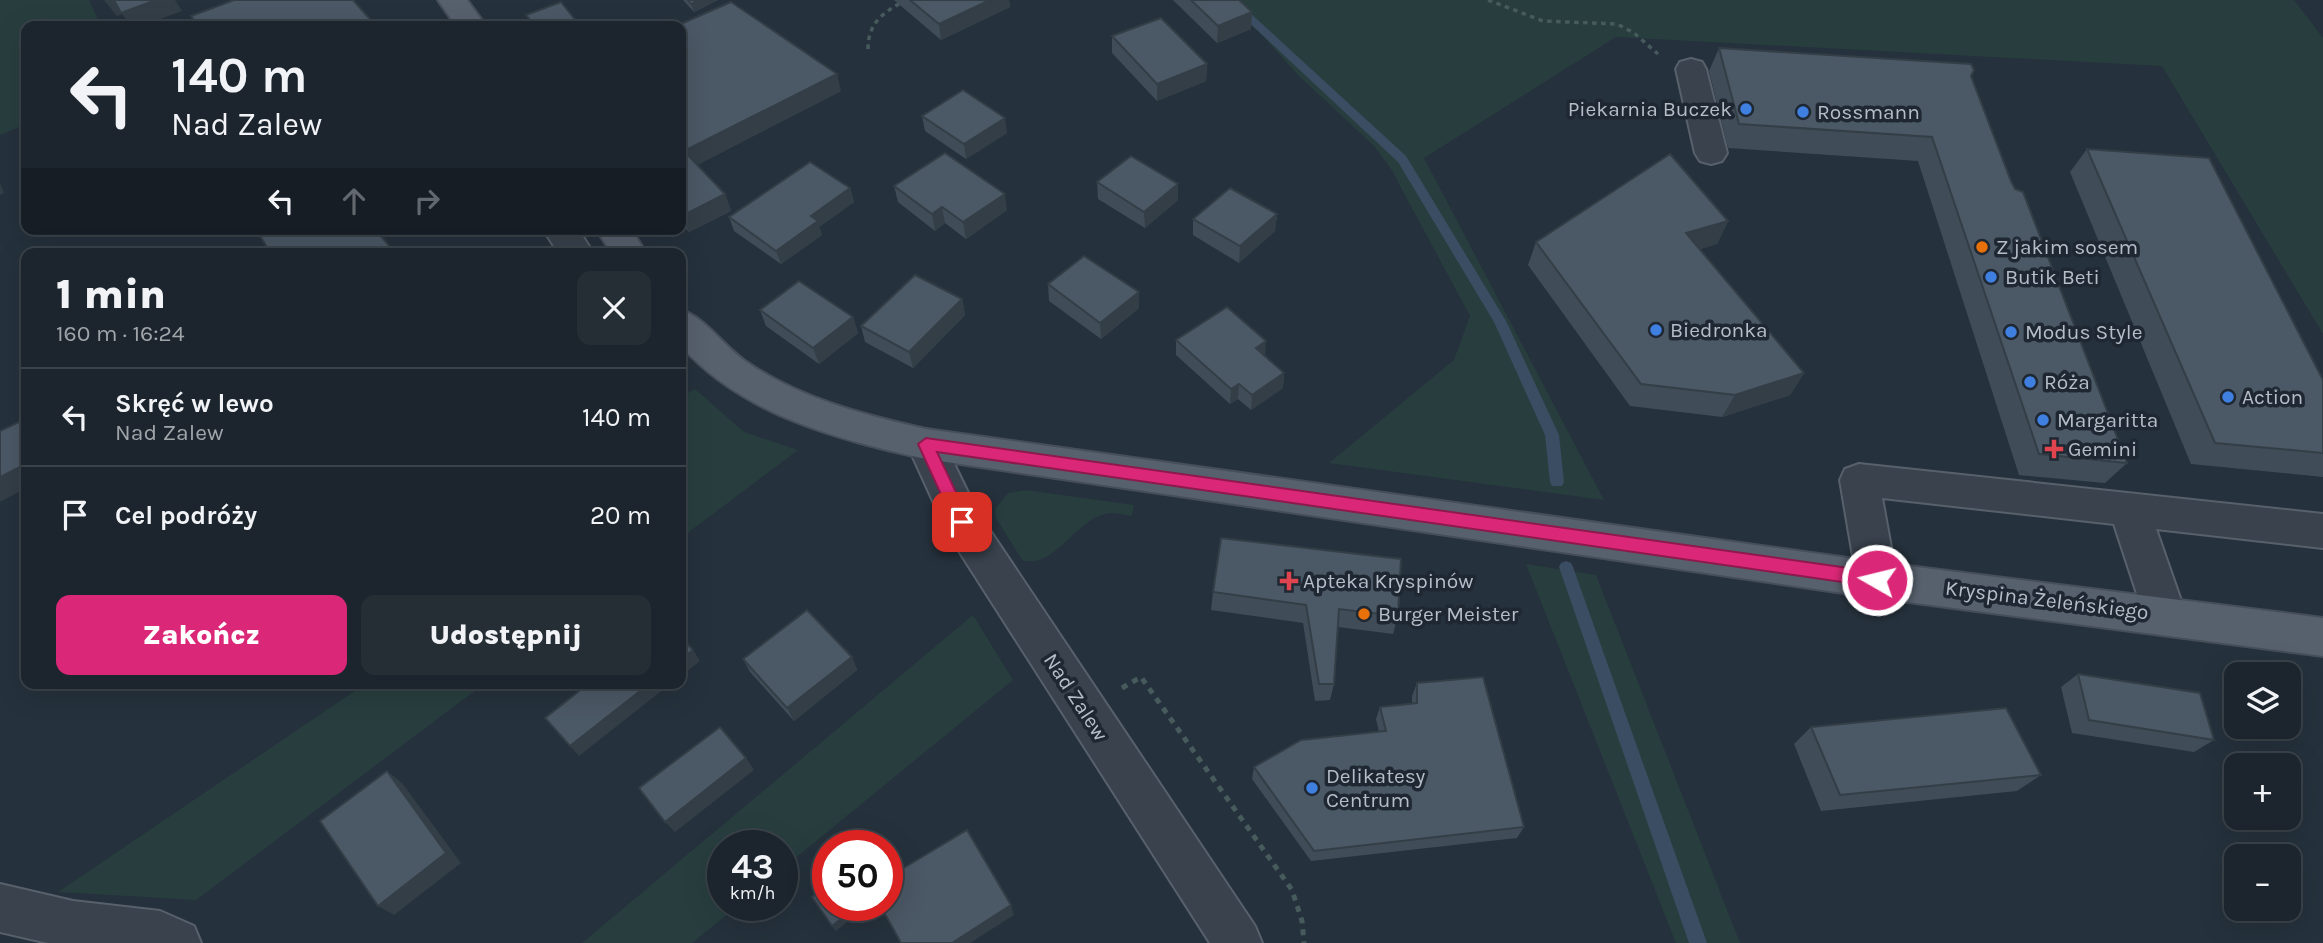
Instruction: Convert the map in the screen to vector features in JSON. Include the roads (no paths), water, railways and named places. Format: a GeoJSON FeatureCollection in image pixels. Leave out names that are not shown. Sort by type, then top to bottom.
{"type":"FeatureCollection","features":[{"type":"Feature","properties":{"kind":"main road"},"geometry":{"type":"LineString","coordinates":[[452,0],[467,21]]}},
{"type":"Feature","properties":{"kind":"main road","name":"Kryspina Żeleńskiego"},"geometry":{"type":"LineString","coordinates":[[686,333],[714,359],[781,402],[840,424],[926,444],[1877,580],[2323,636]]}},
{"type":"Feature","properties":{"kind":"street"},"geometry":{"type":"LineString","coordinates":[[1690,69],[1711,153]]}},
{"type":"Feature","properties":{"kind":"street","name":"Nad Zalew"},"geometry":{"type":"LineString","coordinates":[[926,444],[962,522],[1238,943]]}},
{"type":"Feature","properties":{"kind":"street"},"geometry":{"type":"LineString","coordinates":[[1877,580],[1859,480],[2130,512],[2323,531]]}},
{"type":"Feature","properties":{"kind":"street"},"geometry":{"type":"LineString","coordinates":[[2130,512],[2165,615]]}},
{"type":"Feature","properties":{"kind":"street"},"geometry":{"type":"LineString","coordinates":[[0,908],[73,925],[160,935],[177,943]]}},
{"type":"Feature","properties":{"kind":"waterway"},"geometry":{"type":"LineString","coordinates":[[1230,0],[1402,159],[1500,321],[1552,435],[1557,482]]}},
{"type":"Feature","properties":{"kind":"waterway"},"geometry":{"type":"LineString","coordinates":[[1566,567],[1698,943]]}},
{"type":"Feature","properties":{"kind":"place","name":"Piekarnia Buczek"},"geometry":{"type":"Point","coordinates":[1746,109]}},
{"type":"Feature","properties":{"kind":"place","name":"Rossmann"},"geometry":{"type":"Point","coordinates":[1803,112]}},
{"type":"Feature","properties":{"kind":"place","name":"Z jakim sosem"},"geometry":{"type":"Point","coordinates":[1982,247]}},
{"type":"Feature","properties":{"kind":"place","name":"Butik Beti"},"geometry":{"type":"Point","coordinates":[1991,277]}},
{"type":"Feature","properties":{"kind":"place","name":"Biedronka"},"geometry":{"type":"Point","coordinates":[1656,330]}},
{"type":"Feature","properties":{"kind":"place","name":"Modus Style"},"geometry":{"type":"Point","coordinates":[2011,332]}},
{"type":"Feature","properties":{"kind":"place","name":"Róża"},"geometry":{"type":"Point","coordinates":[2030,382]}},
{"type":"Feature","properties":{"kind":"place","name":"Action"},"geometry":{"type":"Point","coordinates":[2228,397]}},
{"type":"Feature","properties":{"kind":"place","name":"Margaritta"},"geometry":{"type":"Point","coordinates":[2043,420]}},
{"type":"Feature","properties":{"kind":"place","name":"Gemini"},"geometry":{"type":"Point","coordinates":[2054,449]}},
{"type":"Feature","properties":{"kind":"place","name":"Apteka Kryspinów"},"geometry":{"type":"Point","coordinates":[1289,581]}},
{"type":"Feature","properties":{"kind":"place","name":"Burger Meister"},"geometry":{"type":"Point","coordinates":[1364,614]}},
{"type":"Feature","properties":{"kind":"place","name":"Delikatesy Centrum"},"geometry":{"type":"Point","coordinates":[1312,788]}}]}
